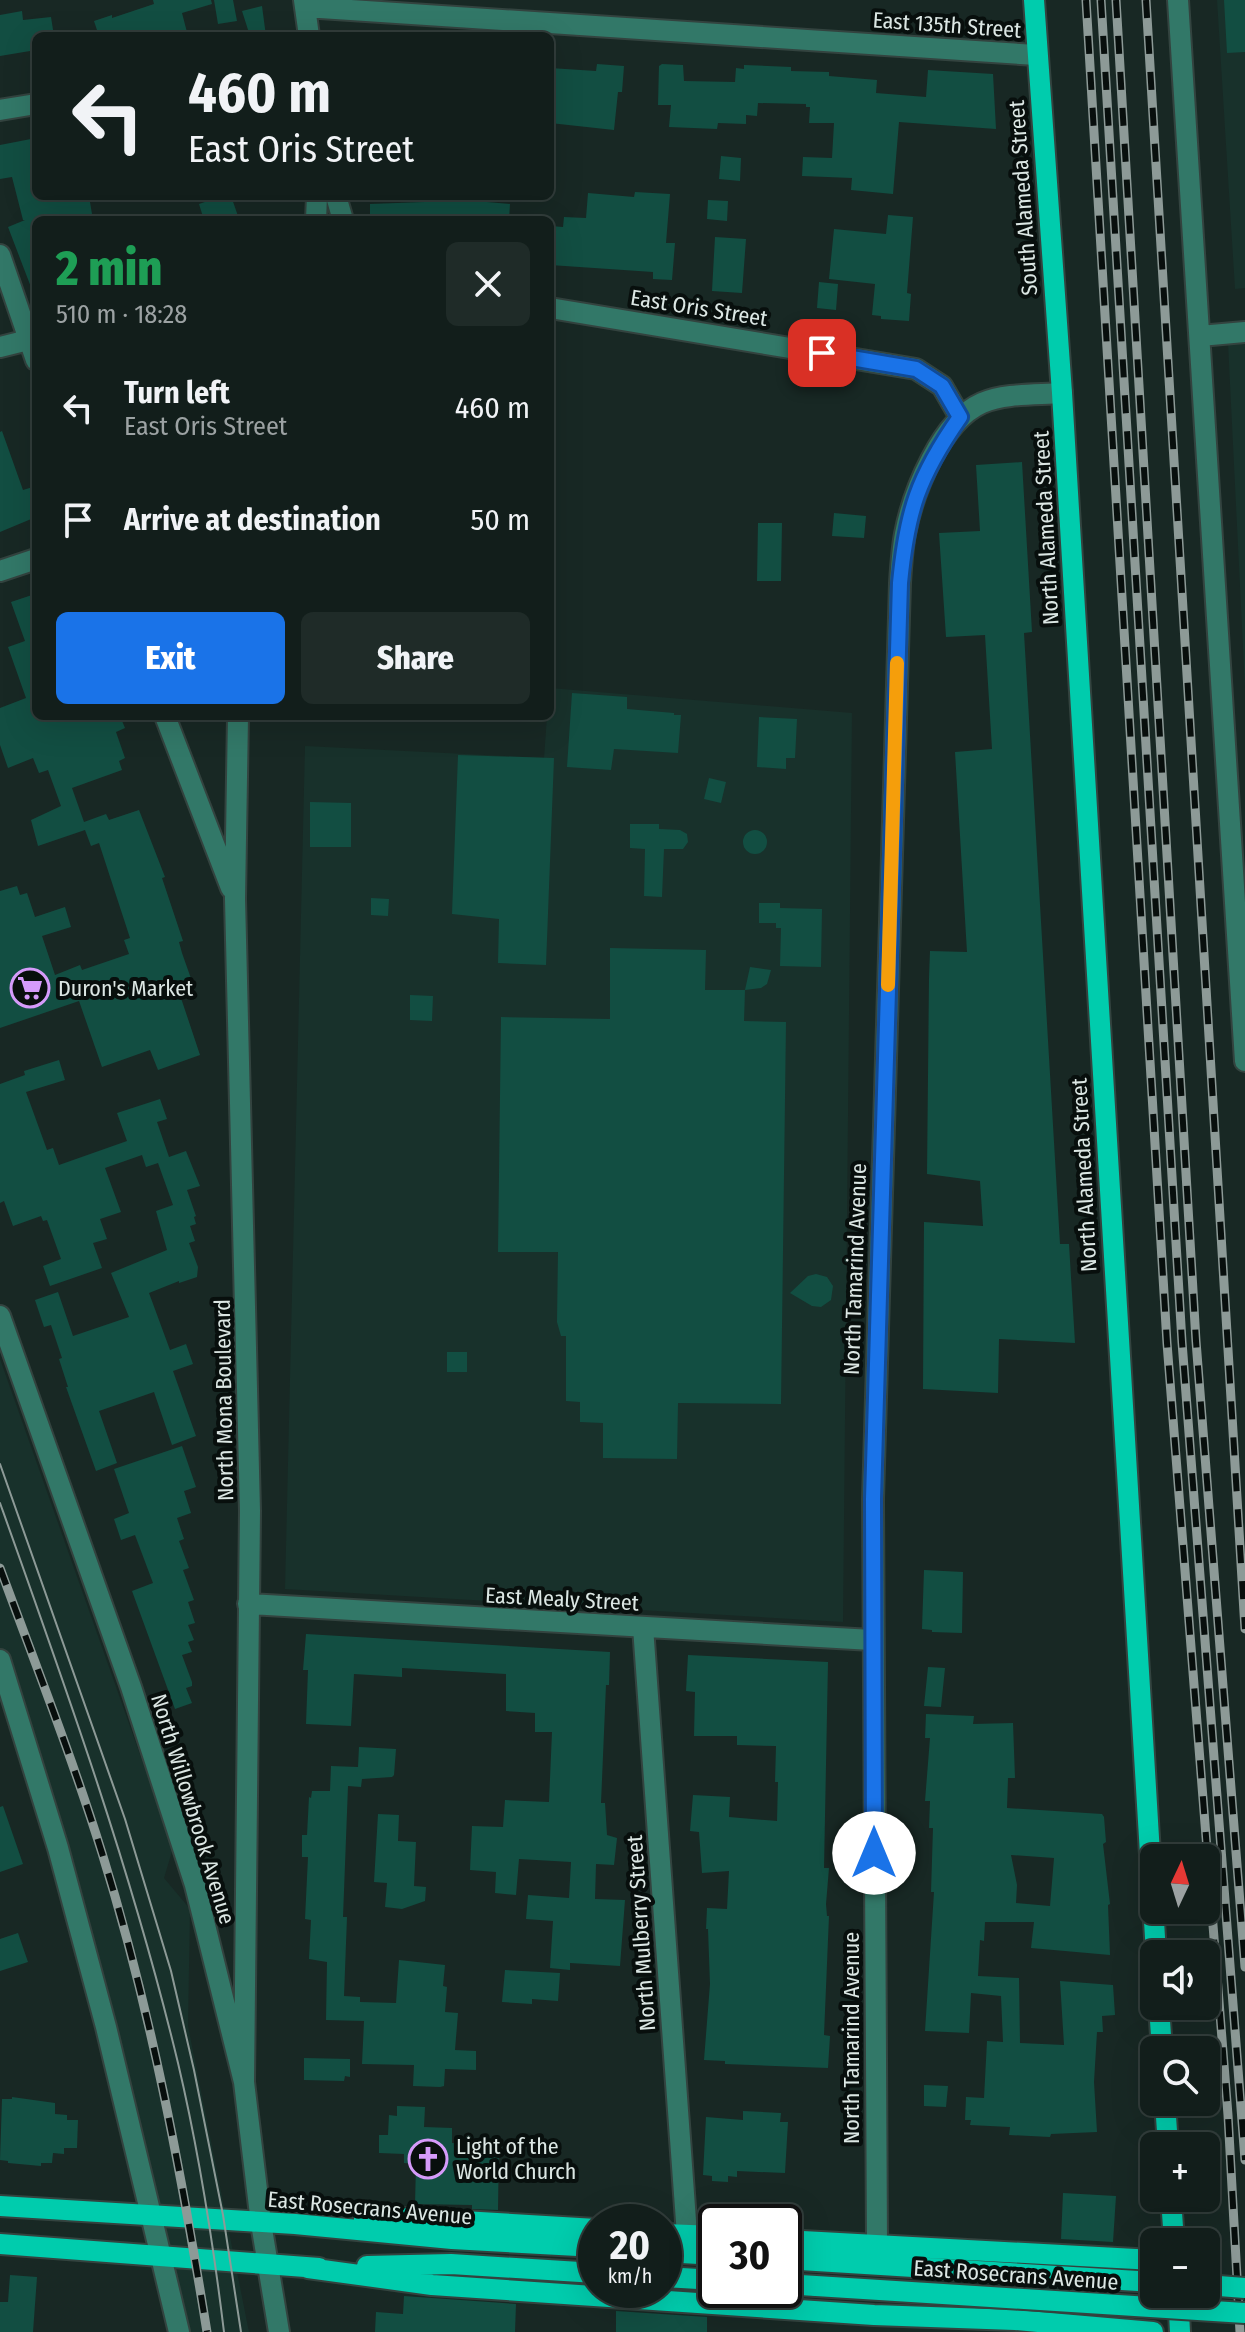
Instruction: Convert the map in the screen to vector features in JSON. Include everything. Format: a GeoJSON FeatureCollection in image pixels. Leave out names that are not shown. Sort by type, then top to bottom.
{"type":"FeatureCollection","features":[{"type":"Feature","properties":{"kind":"main road","name":"South Alameda Street"},"geometry":{"type":"LineString","coordinates":[[1034,0],[1062,393]]}},
{"type":"Feature","properties":{"kind":"main road","name":"North Alameda Street"},"geometry":{"type":"LineString","coordinates":[[1062,393],[1155,1940]]}},
{"type":"Feature","properties":{"kind":"main road","name":"East Rosecrans Avenue"},"geometry":{"type":"LineString","coordinates":[[0,2206],[295,2224],[452,2239],[578,2246]]}},
{"type":"Feature","properties":{"kind":"main road"},"geometry":{"type":"LineString","coordinates":[[295,2224],[412,2218],[578,2228]]}},
{"type":"Feature","properties":{"kind":"main road"},"geometry":{"type":"LineString","coordinates":[[682,2235],[698,2235]]}},
{"type":"Feature","properties":{"kind":"main road"},"geometry":{"type":"LineString","coordinates":[[802,2241],[1140,2259]]}},
{"type":"Feature","properties":{"kind":"main road"},"geometry":{"type":"LineString","coordinates":[[0,2244],[267,2263],[432,2285],[874,2324],[1015,2320],[1153,2332]]}},
{"type":"Feature","properties":{"kind":"main road","name":"East Rosecrans Avenue"},"geometry":{"type":"LineString","coordinates":[[802,2260],[1140,2281]]}},
{"type":"Feature","properties":{"kind":"main road"},"geometry":{"type":"LineString","coordinates":[[308,2268],[451,2264],[578,2272]]}},
{"type":"Feature","properties":{"kind":"main road","name":"East Rosecrans Avenue"},"geometry":{"type":"LineString","coordinates":[[802,2285],[1245,2313]]}},
{"type":"Feature","properties":{"kind":"main road"},"geometry":{"type":"LineString","coordinates":[[1220,2286],[1245,2288]]}},
{"type":"Feature","properties":{"kind":"main road"},"geometry":{"type":"LineString","coordinates":[[1179,2308],[1180,2332]]}},
{"type":"Feature","properties":{"kind":"street"},"geometry":{"type":"LineString","coordinates":[[1178,0],[1245,1061]]}},
{"type":"Feature","properties":{"kind":"street","name":"East 135th Street"},"geometry":{"type":"LineString","coordinates":[[304,4],[424,8],[1036,55]]}},
{"type":"Feature","properties":{"kind":"street"},"geometry":{"type":"LineString","coordinates":[[304,4],[308,32]]}},
{"type":"Feature","properties":{"kind":"street"},"geometry":{"type":"LineString","coordinates":[[0,110],[32,105]]}},
{"type":"Feature","properties":{"kind":"street"},"geometry":{"type":"LineString","coordinates":[[0,255],[32,336]]}},
{"type":"Feature","properties":{"kind":"street","name":"East Oris Street"},"geometry":{"type":"LineString","coordinates":[[554,309],[916,369],[942,386],[960,417]]}},
{"type":"Feature","properties":{"kind":"street"},"geometry":{"type":"LineString","coordinates":[[1200,336],[1245,332]]}},
{"type":"Feature","properties":{"kind":"street"},"geometry":{"type":"LineString","coordinates":[[0,347],[32,339]]}},
{"type":"Feature","properties":{"kind":"street","name":"North Tamarind Avenue"},"geometry":{"type":"LineString","coordinates":[[877,2244],[872,1640],[874,1467],[900,583],[905,534],[917,490],[936,451],[960,417],[983,402],[1062,393]]}},
{"type":"Feature","properties":{"kind":"street"},"geometry":{"type":"LineString","coordinates":[[0,571],[32,560]]}},
{"type":"Feature","properties":{"kind":"street"},"geometry":{"type":"LineString","coordinates":[[167,720],[235,899]]}},
{"type":"Feature","properties":{"kind":"street","name":"North Mona Boulevard"},"geometry":{"type":"LineString","coordinates":[[238,720],[235,899],[250,1511],[244,2082]]}},
{"type":"Feature","properties":{"kind":"street","name":"North Willowbrook Avenue"},"geometry":{"type":"LineString","coordinates":[[0,1316],[131,1687],[186,1857],[244,2082],[261,2223],[279,2332]]}},
{"type":"Feature","properties":{"kind":"street","name":"East Mealy Street"},"geometry":{"type":"LineString","coordinates":[[248,1604],[872,1640]]}},
{"type":"Feature","properties":{"kind":"street","name":"North Mulberry Street"},"geometry":{"type":"LineString","coordinates":[[643,1627],[687,2235]]}},
{"type":"Feature","properties":{"kind":"street"},"geometry":{"type":"LineString","coordinates":[[0,1660],[58,1848],[179,2332]]}},
{"type":"Feature","properties":{"kind":"shaded area"},"geometry":{"type":"Polygon","coordinates":[[[1217,0],[1245,0],[1245,288],[1235,289],[1217,0]]]}},
{"type":"Feature","properties":{"kind":"shaded area"},"geometry":{"type":"Polygon","coordinates":[[[1245,342],[1245,688],[1228,343],[1245,342]]]}},
{"type":"Feature","properties":{"kind":"shaded area"},"geometry":{"type":"Polygon","coordinates":[[[554,688],[852,713],[843,1622],[285,1589],[305,746],[544,758],[547,720],[554,720],[554,688]]]}},
{"type":"Feature","properties":{"kind":"shaded area"},"geometry":{"type":"Polygon","coordinates":[[[0,1359],[173,1848],[164,1878],[190,1909],[188,2026],[249,2332],[189,2332],[66,1836],[0,1649],[0,1359]]]}},
{"type":"Feature","properties":{"kind":"building"},"geometry":{"type":"Polygon","coordinates":[[[153,0],[211,0],[212,4],[182,13],[187,32],[98,32],[94,21],[154,4],[153,0]]]}},
{"type":"Feature","properties":{"kind":"building"},"geometry":{"type":"Polygon","coordinates":[[[214,0],[233,0],[237,21],[218,24],[214,0]]]}},
{"type":"Feature","properties":{"kind":"building"},"geometry":{"type":"Polygon","coordinates":[[[1224,0],[1245,0],[1245,52],[1227,53],[1224,0]]]}},
{"type":"Feature","properties":{"kind":"building"},"geometry":{"type":"Polygon","coordinates":[[[262,6],[265,32],[249,32],[242,11],[262,6]]]}},
{"type":"Feature","properties":{"kind":"building"},"geometry":{"type":"Polygon","coordinates":[[[22,11],[23,20],[51,17],[53,32],[32,32],[32,51],[0,56],[0,15],[22,11]]]}},
{"type":"Feature","properties":{"kind":"building"},"geometry":{"type":"Polygon","coordinates":[[[597,64],[624,66],[614,130],[554,123],[554,68],[596,71],[597,64]]]}},
{"type":"Feature","properties":{"kind":"building"},"geometry":{"type":"Polygon","coordinates":[[[683,65],[684,81],[735,82],[736,68],[744,69],[744,65],[791,67],[791,71],[829,72],[829,76],[877,80],[876,93],[926,97],[928,70],[993,74],[996,129],[899,122],[893,194],[851,190],[852,178],[802,176],[803,157],[832,158],[834,123],[809,123],[810,107],[806,104],[758,103],[757,116],[746,115],[746,124],[718,123],[717,129],[669,127],[671,105],[658,105],[659,66],[683,65]]]}},
{"type":"Feature","properties":{"kind":"building"},"geometry":{"type":"Polygon","coordinates":[[[32,139],[32,200],[90,200],[92,216],[32,216],[32,290],[8,227],[25,220],[12,177],[0,179],[0,145],[32,139]]]}},
{"type":"Feature","properties":{"kind":"building"},"geometry":{"type":"Polygon","coordinates":[[[721,156],[741,158],[740,181],[719,179],[721,156]]]}},
{"type":"Feature","properties":{"kind":"building"},"geometry":{"type":"Polygon","coordinates":[[[635,192],[670,194],[666,243],[675,243],[672,280],[653,279],[653,272],[554,265],[554,226],[563,227],[564,217],[586,218],[588,193],[634,197],[635,192]]]}},
{"type":"Feature","properties":{"kind":"building"},"geometry":{"type":"Polygon","coordinates":[[[210,200],[232,200],[238,216],[203,216],[199,204],[210,200]]]}},
{"type":"Feature","properties":{"kind":"building"},"geometry":{"type":"Polygon","coordinates":[[[487,200],[510,204],[509,216],[370,216],[370,204],[487,200]]]}},
{"type":"Feature","properties":{"kind":"building"},"geometry":{"type":"Polygon","coordinates":[[[708,200],[728,201],[727,221],[707,219],[708,200]]]}},
{"type":"Feature","properties":{"kind":"building"},"geometry":{"type":"Polygon","coordinates":[[[888,215],[913,217],[907,293],[911,294],[909,321],[881,319],[881,316],[872,315],[875,284],[829,279],[834,229],[886,234],[888,215]]]}},
{"type":"Feature","properties":{"kind":"building"},"geometry":{"type":"Polygon","coordinates":[[[715,237],[746,239],[742,293],[712,291],[715,237]]]}},
{"type":"Feature","properties":{"kind":"building"},"geometry":{"type":"Polygon","coordinates":[[[819,282],[838,284],[836,310],[817,308],[819,282]]]}},
{"type":"Feature","properties":{"kind":"building"},"geometry":{"type":"Polygon","coordinates":[[[0,432],[23,490],[32,487],[32,519],[0,532],[0,432]]]}},
{"type":"Feature","properties":{"kind":"building"},"geometry":{"type":"Polygon","coordinates":[[[1022,462],[1032,632],[1024,633],[1060,1244],[1069,1244],[1075,1343],[999,1339],[998,1393],[923,1389],[924,1222],[983,1226],[980,1181],[927,1174],[929,978],[930,951],[967,952],[955,752],[992,749],[985,635],[946,637],[939,533],[980,531],[976,465],[1022,462]]]}},
{"type":"Feature","properties":{"kind":"building"},"geometry":{"type":"Polygon","coordinates":[[[834,513],[866,516],[864,538],[832,536],[834,513]]]}},
{"type":"Feature","properties":{"kind":"building"},"geometry":{"type":"Polygon","coordinates":[[[758,523],[782,523],[781,581],[757,581],[758,523]]]}},
{"type":"Feature","properties":{"kind":"building"},"geometry":{"type":"Polygon","coordinates":[[[32,595],[32,720],[122,720],[125,728],[116,732],[125,758],[119,761],[122,770],[72,788],[84,822],[106,814],[109,820],[139,810],[165,877],[162,878],[183,941],[179,942],[194,987],[179,992],[200,1055],[158,1070],[150,1050],[102,1067],[79,1001],[0,1028],[0,891],[17,886],[20,895],[27,893],[35,917],[65,907],[71,927],[42,936],[55,975],[80,965],[82,970],[129,954],[124,940],[130,938],[99,843],[91,846],[85,830],[38,846],[31,820],[61,806],[48,770],[39,773],[33,758],[8,768],[0,745],[0,708],[26,698],[8,647],[25,641],[11,602],[32,595]]]}},
{"type":"Feature","properties":{"kind":"building"},"geometry":{"type":"Polygon","coordinates":[[[572,693],[627,697],[627,709],[681,715],[678,753],[614,749],[611,770],[567,767],[572,693]]]}},
{"type":"Feature","properties":{"kind":"building"},"geometry":{"type":"Polygon","coordinates":[[[759,717],[797,719],[795,758],[786,758],[786,769],[757,767],[759,717]]]}},
{"type":"Feature","properties":{"kind":"building"},"geometry":{"type":"Polygon","coordinates":[[[458,755],[554,758],[546,965],[498,963],[499,919],[452,914],[458,755]]]}},
{"type":"Feature","properties":{"kind":"building"},"geometry":{"type":"Polygon","coordinates":[[[709,778],[726,782],[721,803],[704,799],[709,778]]]}},
{"type":"Feature","properties":{"kind":"building"},"geometry":{"type":"Polygon","coordinates":[[[310,802],[351,803],[351,847],[310,847],[310,802]]]}},
{"type":"Feature","properties":{"kind":"building"},"geometry":{"type":"Polygon","coordinates":[[[630,824],[659,824],[659,829],[680,830],[687,834],[688,842],[683,849],[664,849],[662,897],[644,896],[645,849],[630,848],[630,824]]]}},
{"type":"Feature","properties":{"kind":"building"},"geometry":{"type":"Polygon","coordinates":[[[755,830],[766,837],[767,842],[760,853],[755,854],[744,847],[743,842],[750,831],[755,830]]]}},
{"type":"Feature","properties":{"kind":"building"},"geometry":{"type":"Polygon","coordinates":[[[371,898],[389,899],[388,916],[371,915],[371,898]]]}},
{"type":"Feature","properties":{"kind":"building"},"geometry":{"type":"Polygon","coordinates":[[[759,903],[780,903],[780,908],[822,909],[821,967],[780,966],[781,928],[776,928],[776,923],[759,923],[759,903]]]}},
{"type":"Feature","properties":{"kind":"building"},"geometry":{"type":"Polygon","coordinates":[[[610,948],[706,950],[705,990],[745,990],[744,1021],[786,1022],[781,1404],[678,1403],[677,1459],[603,1458],[603,1423],[580,1422],[580,1402],[566,1401],[566,1336],[561,1336],[557,1322],[558,1252],[498,1252],[501,1017],[610,1019],[610,948]]]}},
{"type":"Feature","properties":{"kind":"building"},"geometry":{"type":"Polygon","coordinates":[[[750,967],[771,970],[767,984],[745,990],[750,967]]]}},
{"type":"Feature","properties":{"kind":"building"},"geometry":{"type":"Polygon","coordinates":[[[410,995],[433,996],[432,1021],[410,1020],[410,995]]]}},
{"type":"Feature","properties":{"kind":"building"},"geometry":{"type":"Polygon","coordinates":[[[59,1060],[65,1080],[26,1092],[47,1150],[53,1148],[59,1165],[127,1141],[117,1113],[160,1099],[167,1119],[157,1122],[169,1157],[186,1151],[200,1186],[187,1190],[196,1216],[196,1224],[190,1226],[195,1241],[189,1243],[198,1267],[197,1277],[149,1293],[170,1350],[186,1344],[193,1364],[173,1371],[196,1436],[172,1445],[154,1392],[99,1411],[117,1463],[96,1471],[66,1387],[59,1359],[62,1358],[51,1325],[44,1327],[35,1300],[58,1292],[73,1336],[129,1317],[111,1273],[167,1250],[156,1211],[173,1205],[158,1163],[146,1167],[142,1155],[105,1168],[121,1212],[100,1219],[107,1239],[93,1243],[102,1268],[50,1286],[43,1266],[61,1259],[47,1220],[43,1221],[41,1216],[13,1226],[4,1201],[0,1203],[0,1084],[25,1075],[24,1071],[59,1060]]]}},
{"type":"Feature","properties":{"kind":"building"},"geometry":{"type":"Polygon","coordinates":[[[816,1274],[827,1277],[833,1286],[831,1300],[821,1307],[812,1306],[790,1293],[808,1276],[816,1274]]]}},
{"type":"Feature","properties":{"kind":"building"},"geometry":{"type":"Polygon","coordinates":[[[447,1352],[467,1352],[467,1372],[447,1372],[447,1352]]]}},
{"type":"Feature","properties":{"kind":"building"},"geometry":{"type":"Polygon","coordinates":[[[182,1446],[196,1487],[184,1491],[191,1513],[177,1518],[184,1539],[179,1541],[189,1568],[183,1570],[194,1600],[188,1602],[195,1623],[188,1625],[194,1640],[188,1642],[192,1652],[182,1655],[192,1682],[192,1686],[186,1688],[192,1703],[175,1709],[132,1591],[153,1583],[135,1535],[121,1540],[114,1519],[129,1513],[114,1469],[182,1446]]]}},
{"type":"Feature","properties":{"kind":"building"},"geometry":{"type":"Polygon","coordinates":[[[924,1570],[963,1572],[962,1633],[922,1629],[924,1570]]]}},
{"type":"Feature","properties":{"kind":"building"},"geometry":{"type":"Polygon","coordinates":[[[306,1634],[610,1652],[601,1803],[605,1803],[607,1835],[617,1838],[614,1865],[596,1864],[595,1899],[625,1900],[620,1966],[570,1963],[570,1970],[550,1968],[553,1921],[526,1919],[528,1895],[569,1898],[571,1862],[519,1859],[516,1895],[495,1893],[496,1872],[470,1870],[472,1826],[503,1827],[505,1800],[549,1802],[552,1732],[535,1732],[535,1713],[506,1711],[506,1674],[402,1668],[402,1677],[354,1674],[351,1726],[306,1724],[308,1670],[303,1670],[306,1634]]]}},
{"type":"Feature","properties":{"kind":"building"},"geometry":{"type":"Polygon","coordinates":[[[688,1655],[828,1662],[824,1868],[829,1868],[826,1904],[829,1916],[824,2035],[830,2036],[828,2068],[725,2064],[725,2061],[704,2060],[710,1984],[707,1908],[727,1909],[729,1871],[702,1873],[699,1832],[690,1831],[693,1795],[730,1797],[729,1817],[777,1821],[778,1782],[775,1782],[776,1746],[737,1745],[737,1736],[694,1736],[695,1692],[686,1691],[688,1655]]]}},
{"type":"Feature","properties":{"kind":"building"},"geometry":{"type":"Polygon","coordinates":[[[928,1667],[945,1668],[941,1707],[924,1706],[928,1667]]]}},
{"type":"Feature","properties":{"kind":"building"},"geometry":{"type":"Polygon","coordinates":[[[926,1714],[974,1716],[973,1724],[1013,1723],[1015,1778],[1008,1778],[1007,1808],[1102,1814],[1104,1817],[1110,1955],[1031,1948],[1034,1922],[985,1922],[984,1941],[980,1940],[978,1976],[1019,1978],[1020,2043],[1064,2045],[1060,1981],[1113,1985],[1115,2015],[1102,2016],[1103,2032],[1097,2032],[1094,2082],[1097,2132],[1051,2134],[1050,2137],[1009,2135],[1010,2127],[970,2125],[971,2120],[965,2120],[966,2097],[984,2098],[987,2041],[1003,2042],[1001,1996],[971,1993],[969,2033],[925,2031],[934,1892],[931,1892],[933,1828],[929,1828],[930,1801],[925,1801],[930,1738],[925,1738],[926,1714]],[[1011,1855],[1017,1885],[1016,1903],[1050,1906],[1054,1858],[1011,1855]]]}},
{"type":"Feature","properties":{"kind":"building"},"geometry":{"type":"Polygon","coordinates":[[[359,1747],[396,1749],[392,1777],[362,1779],[361,1787],[348,1786],[343,1917],[347,1917],[344,1996],[360,1997],[360,2002],[396,2003],[399,1960],[445,1965],[445,2012],[458,2013],[455,2050],[476,2051],[476,2070],[445,2069],[444,2086],[440,2087],[413,2086],[414,2065],[362,2064],[364,2021],[326,2020],[327,1962],[309,1959],[311,1920],[305,1919],[308,1857],[302,1857],[302,1835],[307,1835],[309,1797],[312,1791],[330,1791],[331,1766],[358,1767],[359,1747]]]}},
{"type":"Feature","properties":{"kind":"building"},"geometry":{"type":"Polygon","coordinates":[[[3,1806],[23,1864],[0,1872],[0,1807],[3,1806]]]}},
{"type":"Feature","properties":{"kind":"building"},"geometry":{"type":"Polygon","coordinates":[[[378,1814],[399,1815],[398,1841],[416,1842],[414,1886],[426,1887],[425,1901],[402,1909],[385,1907],[387,1883],[374,1882],[378,1814]]]}},
{"type":"Feature","properties":{"kind":"building"},"geometry":{"type":"Polygon","coordinates":[[[18,1933],[28,1962],[0,1971],[0,1939],[18,1933]]]}},
{"type":"Feature","properties":{"kind":"building"},"geometry":{"type":"Polygon","coordinates":[[[505,1970],[560,1973],[558,2001],[532,1999],[532,2004],[502,2002],[505,1970]]]}},
{"type":"Feature","properties":{"kind":"building"},"geometry":{"type":"Polygon","coordinates":[[[304,2058],[350,2059],[350,2077],[345,2076],[344,2081],[304,2080],[304,2058]]]}},
{"type":"Feature","properties":{"kind":"building"},"geometry":{"type":"Polygon","coordinates":[[[924,2085],[948,2086],[946,2107],[924,2106],[924,2085]]]}},
{"type":"Feature","properties":{"kind":"building"},"geometry":{"type":"Polygon","coordinates":[[[12,2097],[55,2103],[55,2114],[67,2115],[67,2120],[78,2120],[77,2148],[64,2148],[64,2154],[53,2153],[52,2163],[41,2163],[41,2166],[0,2160],[2,2099],[12,2097]]]}},
{"type":"Feature","properties":{"kind":"building"},"geometry":{"type":"Polygon","coordinates":[[[397,2106],[425,2107],[424,2127],[452,2128],[452,2143],[499,2144],[498,2210],[472,2209],[472,2205],[415,2204],[416,2164],[404,2163],[404,2154],[379,2153],[379,2135],[388,2135],[389,2115],[397,2116],[397,2106]]]}},
{"type":"Feature","properties":{"kind":"building"},"geometry":{"type":"Polygon","coordinates":[[[743,2111],[781,2113],[780,2122],[788,2122],[785,2173],[737,2171],[737,2177],[728,2176],[728,2182],[712,2181],[712,2176],[703,2175],[706,2117],[743,2120],[743,2111]]]}},
{"type":"Feature","properties":{"kind":"building"},"geometry":{"type":"Polygon","coordinates":[[[1063,2193],[1116,2196],[1113,2242],[1061,2239],[1063,2193]]]}},
{"type":"Feature","properties":{"kind":"building"},"geometry":{"type":"Polygon","coordinates":[[[10,2275],[37,2277],[33,2332],[0,2332],[0,2302],[8,2302],[10,2275]]]}},
{"type":"Feature","properties":{"kind":"building"},"geometry":{"type":"Polygon","coordinates":[[[404,2296],[516,2304],[515,2332],[375,2332],[376,2312],[403,2314],[404,2296]]]}},
{"type":"Feature","properties":{"kind":"building"},"geometry":{"type":"Polygon","coordinates":[[[616,2311],[707,2317],[707,2332],[616,2332],[616,2311]]]}},
{"type":"Feature","properties":{"kind":"tram line"},"geometry":{"type":"LineString","coordinates":[[0,1464],[125,1819],[171,1971],[223,2215],[241,2332]]}},
{"type":"Feature","properties":{"kind":"tram line"},"geometry":{"type":"LineString","coordinates":[[0,1503],[119,1851],[160,1992],[199,2163],[224,2332]]}},
{"type":"Feature","properties":{"kind":"railway"},"geometry":{"type":"LineString","coordinates":[[1086,0],[1167,1343],[1228,2115],[1240,2332]]}},
{"type":"Feature","properties":{"kind":"railway"},"geometry":{"type":"LineString","coordinates":[[1101,0],[1182,1342],[1245,2160]]}},
{"type":"Feature","properties":{"kind":"railway"},"geometry":{"type":"LineString","coordinates":[[1116,0],[1196,1341],[1245,1967]]}},
{"type":"Feature","properties":{"kind":"railway"},"geometry":{"type":"LineString","coordinates":[[1146,0],[1245,1629]]}},
{"type":"Feature","properties":{"kind":"railway"},"geometry":{"type":"LineString","coordinates":[[0,1568],[78,1781],[120,1912],[163,2091],[207,2332]]}},
{"type":"Feature","properties":{"kind":"slow traffic"},"geometry":{"type":"LineString","coordinates":[[888,985],[897,663]]}},
{"type":"Feature","properties":{"kind":"place","name":"Duron's Market"},"geometry":{"type":"Point","coordinates":[30,988]}},
{"type":"Feature","properties":{"kind":"place","name":"Light of the World Church"},"geometry":{"type":"Point","coordinates":[428,2159]}},
{"type":"Feature","properties":{"kind":"route"},"geometry":{"type":"LineString","coordinates":[[822,353],[916,369],[942,386],[960,417],[936,451],[917,490],[905,534],[900,583],[873,1499],[874,1853]]}}]}
